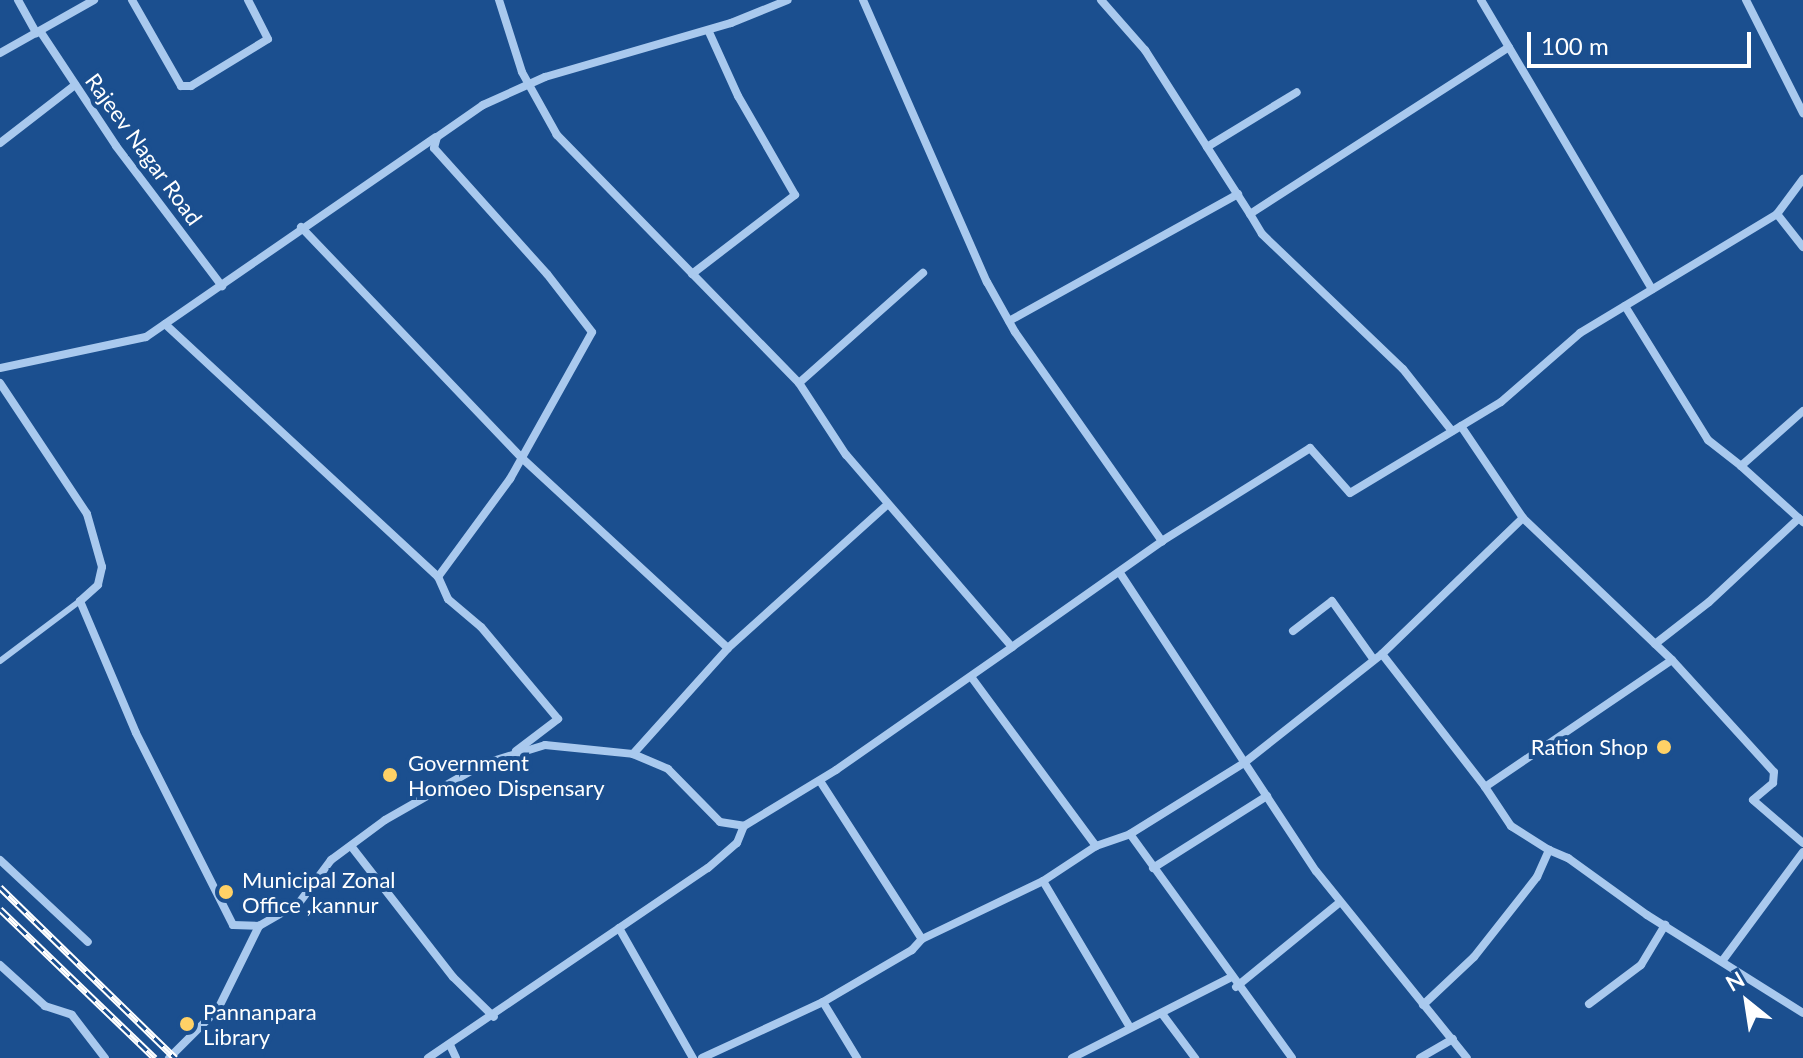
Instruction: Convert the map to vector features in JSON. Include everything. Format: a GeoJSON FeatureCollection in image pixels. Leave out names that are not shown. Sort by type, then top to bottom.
{"type":"FeatureCollection","features":[{"type":"Feature","properties":{"kind":"street","name":"Rajeev Nagar Road"},"geometry":{"type":"LineString","coordinates":[[18,0],[75,85],[222,286]]}},
{"type":"Feature","properties":{"kind":"street"},"geometry":{"type":"LineString","coordinates":[[0,53],[94,0]]}},
{"type":"Feature","properties":{"kind":"street"},"geometry":{"type":"LineString","coordinates":[[132,0],[181,86],[191,86],[268,39],[248,0]]}},
{"type":"Feature","properties":{"kind":"street"},"geometry":{"type":"LineString","coordinates":[[499,0],[530,85],[557,135],[692,274],[742,319],[799,383],[846,455],[978,602],[1012,647]]}},
{"type":"Feature","properties":{"kind":"street"},"geometry":{"type":"LineString","coordinates":[[0,368],[146,337],[459,119],[530,85],[708,30],[788,0]]}},
{"type":"Feature","properties":{"kind":"street"},"geometry":{"type":"LineString","coordinates":[[863,0],[987,282],[1009,321],[1162,541]]}},
{"type":"Feature","properties":{"kind":"street"},"geometry":{"type":"LineString","coordinates":[[1101,0],[1145,50],[1262,234],[1403,369],[1452,431]]}},
{"type":"Feature","properties":{"kind":"street"},"geometry":{"type":"LineString","coordinates":[[1481,0],[1652,289]]}},
{"type":"Feature","properties":{"kind":"street"},"geometry":{"type":"LineString","coordinates":[[1746,0],[1803,113]]}},
{"type":"Feature","properties":{"kind":"street"},"geometry":{"type":"LineString","coordinates":[[692,274],[795,195],[738,96],[708,30]]}},
{"type":"Feature","properties":{"kind":"street"},"geometry":{"type":"LineString","coordinates":[[1250,214],[1509,47]]}},
{"type":"Feature","properties":{"kind":"street"},"geometry":{"type":"LineString","coordinates":[[0,143],[75,85]]}},
{"type":"Feature","properties":{"kind":"street"},"geometry":{"type":"LineString","coordinates":[[1207,147],[1297,92]]}},
{"type":"Feature","properties":{"kind":"street"},"geometry":{"type":"LineString","coordinates":[[437,137],[434,148],[528,251],[592,332],[523,459],[438,577]]}},
{"type":"Feature","properties":{"kind":"street"},"geometry":{"type":"LineString","coordinates":[[428,1058],[494,1017],[708,868],[737,843],[744,826],[820,781],[918,709],[972,678],[1162,541],[1310,448],[1350,493],[1501,402],[1580,333],[1777,214],[1803,179]]}},
{"type":"Feature","properties":{"kind":"street"},"geometry":{"type":"LineString","coordinates":[[1009,321],[1238,194]]}},
{"type":"Feature","properties":{"kind":"street"},"geometry":{"type":"LineString","coordinates":[[1777,214],[1803,247]]}},
{"type":"Feature","properties":{"kind":"street"},"geometry":{"type":"LineString","coordinates":[[301,227],[523,459],[728,648]]}},
{"type":"Feature","properties":{"kind":"street"},"geometry":{"type":"LineString","coordinates":[[799,383],[923,273]]}},
{"type":"Feature","properties":{"kind":"street"},"geometry":{"type":"LineString","coordinates":[[1625,306],[1708,440],[1801,520],[1709,602],[1655,644]]}},
{"type":"Feature","properties":{"kind":"street"},"geometry":{"type":"LineString","coordinates":[[165,324],[438,577],[448,599],[481,627],[558,719],[509,756]]}},
{"type":"Feature","properties":{"kind":"street"},"geometry":{"type":"LineString","coordinates":[[0,383],[87,514],[99,545],[102,567],[98,585],[80,601],[136,733],[233,925],[259,926],[299,903],[331,860],[483,764],[545,745],[633,754],[668,769],[720,822],[744,826]]}},
{"type":"Feature","properties":{"kind":"street"},"geometry":{"type":"LineString","coordinates":[[1741,466],[1803,411]]}},
{"type":"Feature","properties":{"kind":"street"},"geometry":{"type":"LineString","coordinates":[[1461,426],[1523,518],[1672,660],[1774,772],[1773,783],[1753,800],[1803,843]]}},
{"type":"Feature","properties":{"kind":"street"},"geometry":{"type":"LineString","coordinates":[[633,754],[728,648],[888,504]]}},
{"type":"Feature","properties":{"kind":"street"},"geometry":{"type":"LineString","coordinates":[[702,1058],[823,1002],[912,950],[922,939],[1043,881],[1096,846],[1130,834],[1244,763],[1382,654],[1523,518]]}},
{"type":"Feature","properties":{"kind":"street"},"geometry":{"type":"LineString","coordinates":[[1120,573],[1173,647],[1244,763],[1339,903],[1467,1058]]}},
{"type":"Feature","properties":{"kind":"street"},"geometry":{"type":"LineString","coordinates":[[1293,631],[1332,601],[1374,660]]}},
{"type":"Feature","properties":{"kind":"street"},"geometry":{"type":"LineString","coordinates":[[1382,654],[1485,787],[1511,826],[1568,858],[1665,925],[1803,1013]]}},
{"type":"Feature","properties":{"kind":"street"},"geometry":{"type":"LineString","coordinates":[[1485,787],[1672,660]]}},
{"type":"Feature","properties":{"kind":"street"},"geometry":{"type":"LineString","coordinates":[[972,678],[1096,846]]}},
{"type":"Feature","properties":{"kind":"street"},"geometry":{"type":"LineString","coordinates":[[820,781],[922,939]]}},
{"type":"Feature","properties":{"kind":"street"},"geometry":{"type":"LineString","coordinates":[[1153,868],[1267,796]]}},
{"type":"Feature","properties":{"kind":"street"},"geometry":{"type":"LineString","coordinates":[[1130,834],[1236,987],[1292,1058]]}},
{"type":"Feature","properties":{"kind":"street"},"geometry":{"type":"LineString","coordinates":[[351,846],[453,977],[494,1017]]}},
{"type":"Feature","properties":{"kind":"street"},"geometry":{"type":"LineString","coordinates":[[1423,1005],[1474,957],[1537,877],[1549,850]]}},
{"type":"Feature","properties":{"kind":"street"},"geometry":{"type":"LineString","coordinates":[[1723,960],[1803,852]]}},
{"type":"Feature","properties":{"kind":"street"},"geometry":{"type":"LineString","coordinates":[[0,860],[88,942]]}},
{"type":"Feature","properties":{"kind":"street"},"geometry":{"type":"LineString","coordinates":[[1043,881],[1129,1026]]}},
{"type":"Feature","properties":{"kind":"street"},"geometry":{"type":"LineString","coordinates":[[1236,987],[1339,903]]}},
{"type":"Feature","properties":{"kind":"street"},"geometry":{"type":"LineString","coordinates":[[1589,1004],[1641,965],[1665,925]]}},
{"type":"Feature","properties":{"kind":"street"},"geometry":{"type":"LineString","coordinates":[[169,1058],[218,1009],[259,926]]}},
{"type":"Feature","properties":{"kind":"street"},"geometry":{"type":"LineString","coordinates":[[619,928],[693,1058]]}},
{"type":"Feature","properties":{"kind":"street"},"geometry":{"type":"LineString","coordinates":[[0,965],[45,1006],[72,1015],[105,1058]]}},
{"type":"Feature","properties":{"kind":"street"},"geometry":{"type":"LineString","coordinates":[[1072,1058],[1129,1026],[1163,1015],[1230,978]]}},
{"type":"Feature","properties":{"kind":"street"},"geometry":{"type":"LineString","coordinates":[[823,1002],[857,1058]]}},
{"type":"Feature","properties":{"kind":"street"},"geometry":{"type":"LineString","coordinates":[[1163,1015],[1195,1058]]}},
{"type":"Feature","properties":{"kind":"street"},"geometry":{"type":"LineString","coordinates":[[1420,1058],[1453,1039]]}},
{"type":"Feature","properties":{"kind":"street"},"geometry":{"type":"LineString","coordinates":[[450,1045],[456,1058]]}},
{"type":"Feature","properties":{"kind":"lane"},"geometry":{"type":"LineString","coordinates":[[0,661],[80,601]]}},
{"type":"Feature","properties":{"kind":"railway"},"geometry":{"type":"LineString","coordinates":[[0,887],[175,1058]]}},
{"type":"Feature","properties":{"kind":"railway"},"geometry":{"type":"LineString","coordinates":[[0,909],[155,1058]]}},
{"type":"Feature","properties":{"kind":"place","name":"Ration Shop"},"geometry":{"type":"Point","coordinates":[1664,747]}},
{"type":"Feature","properties":{"kind":"place","name":"Government Homoeo Dispensary"},"geometry":{"type":"Point","coordinates":[390,775]}},
{"type":"Feature","properties":{"kind":"place","name":"Municipal Zonal Office ,kannur"},"geometry":{"type":"Point","coordinates":[226,892]}},
{"type":"Feature","properties":{"kind":"place","name":"Pannanpara Library"},"geometry":{"type":"Point","coordinates":[187,1024]}}]}
